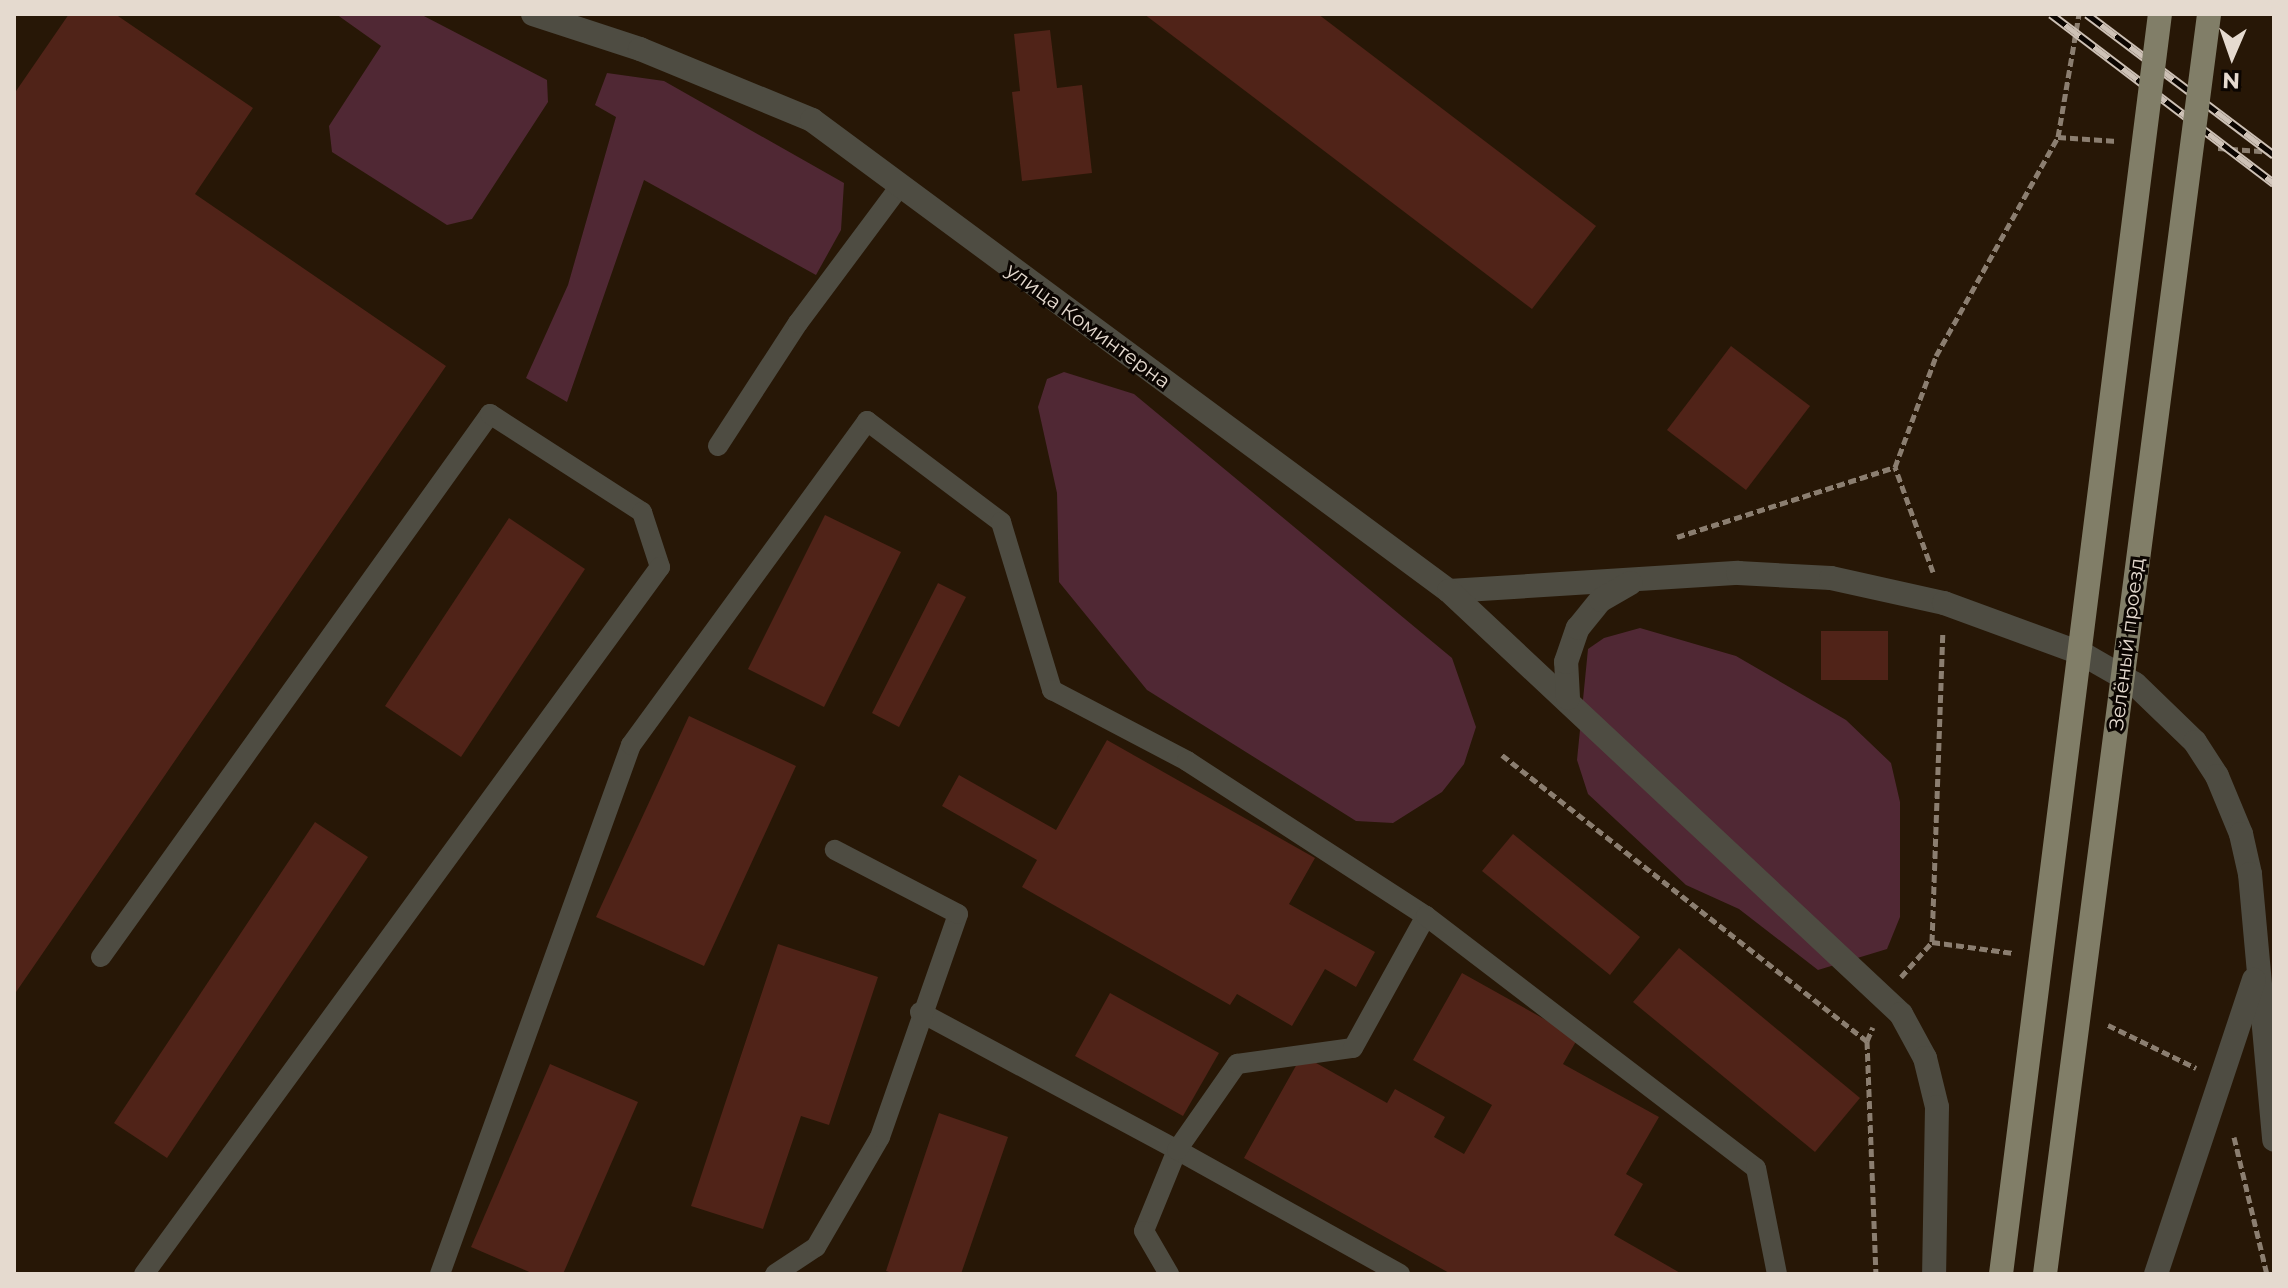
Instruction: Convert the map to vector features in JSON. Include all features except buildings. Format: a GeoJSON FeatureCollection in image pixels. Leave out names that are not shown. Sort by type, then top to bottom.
{"type":"FeatureCollection","features":[{"type":"Feature","properties":{"kind":"main road"},"geometry":{"type":"LineString","coordinates":[[2001,1274],[2160,14]]}},
{"type":"Feature","properties":{"kind":"main road","name":"Зелёный проезд"},"geometry":{"type":"LineString","coordinates":[[2045,1274],[2209,14]]}},
{"type":"Feature","properties":{"kind":"street","name":"улица Коминтерна"},"geometry":{"type":"LineString","coordinates":[[533,14],[640,49],[812,120],[1449,591],[1568,698],[1885,995],[1914,1036],[1937,1107],[1934,1274]]}},
{"type":"Feature","properties":{"kind":"street"},"geometry":{"type":"LineString","coordinates":[[1449,591],[1784,574],[1853,582],[1944,603],[2100,662],[2152,696],[2182,726],[2217,776],[2241,834],[2258,969],[2274,1140]]}},
{"type":"Feature","properties":{"kind":"street"},"geometry":{"type":"LineString","coordinates":[[1568,698],[1566,662],[1584,617],[1611,593],[1644,579]]}},
{"type":"Feature","properties":{"kind":"street"},"geometry":{"type":"LineString","coordinates":[[2156,1274],[2258,969]]}},
{"type":"Feature","properties":{"kind":"lane"},"geometry":{"type":"LineString","coordinates":[[718,446],[798,323],[900,186]]}},
{"type":"Feature","properties":{"kind":"lane"},"geometry":{"type":"LineString","coordinates":[[101,957],[490,414],[642,512],[660,567],[144,1274]]}},
{"type":"Feature","properties":{"kind":"lane"},"geometry":{"type":"LineString","coordinates":[[440,1274],[631,745],[867,421],[1001,522],[1052,690],[1187,761],[1426,916],[1756,1168],[1777,1274]]}},
{"type":"Feature","properties":{"kind":"lane"},"geometry":{"type":"LineString","coordinates":[[775,1274],[816,1247],[880,1137],[920,1012],[958,914],[835,850]]}},
{"type":"Feature","properties":{"kind":"lane"},"geometry":{"type":"LineString","coordinates":[[1169,1274],[1144,1231],[1177,1150],[1237,1064],[1353,1048],[1426,916]]}},
{"type":"Feature","properties":{"kind":"lane"},"geometry":{"type":"LineString","coordinates":[[920,1012],[1400,1274]]}},
{"type":"Feature","properties":{"kind":"path"},"geometry":{"type":"LineString","coordinates":[[1944,603],[1895,467],[1936,356],[2058,137],[2079,14]]}},
{"type":"Feature","properties":{"kind":"path"},"geometry":{"type":"LineString","coordinates":[[1677,537],[1895,467]]}},
{"type":"Feature","properties":{"kind":"path"},"geometry":{"type":"LineString","coordinates":[[1876,1274],[1867,1041],[1885,995],[1932,942],[1943,623],[1955,627]]}},
{"type":"Feature","properties":{"kind":"path"},"geometry":{"type":"LineString","coordinates":[[1502,755],[1867,1041]]}},
{"type":"Feature","properties":{"kind":"path"},"geometry":{"type":"LineString","coordinates":[[1932,942],[2030,955]]}},
{"type":"Feature","properties":{"kind":"path"},"geometry":{"type":"LineString","coordinates":[[2107,1025],[2163,1052]]}},
{"type":"Feature","properties":{"kind":"path"},"geometry":{"type":"LineString","coordinates":[[2202,1071],[2206,1058]]}},
{"type":"Feature","properties":{"kind":"shaded area"},"geometry":{"type":"Polygon","coordinates":[[[336,14],[420,14],[547,80],[548,102],[472,219],[447,225],[332,152],[329,126],[381,46],[336,14]]]}},
{"type":"Feature","properties":{"kind":"shaded area"},"geometry":{"type":"Polygon","coordinates":[[[607,73],[664,81],[844,183],[841,230],[816,275],[644,180],[567,402],[526,378],[568,285],[616,117],[595,105],[607,73]]]}},
{"type":"Feature","properties":{"kind":"shaded area"},"geometry":{"type":"Polygon","coordinates":[[[1064,372],[1134,394],[1452,658],[1476,727],[1464,764],[1442,792],[1393,823],[1356,821],[1147,690],[1059,582],[1057,493],[1038,407],[1047,379],[1064,372]]]}},
{"type":"Feature","properties":{"kind":"shaded area"},"geometry":{"type":"Polygon","coordinates":[[[1640,628],[1736,656],[1846,720],[1891,763],[1900,802],[1900,917],[1887,949],[1818,970],[1739,909],[1686,885],[1588,794],[1577,760],[1588,649],[1604,638],[1640,628]]]}},
{"type":"Feature","properties":{"kind":"railway"},"geometry":{"type":"LineString","coordinates":[[2051,14],[2274,183]]}},
{"type":"Feature","properties":{"kind":"railway"},"geometry":{"type":"LineString","coordinates":[[2087,14],[2274,155]]}}]}
